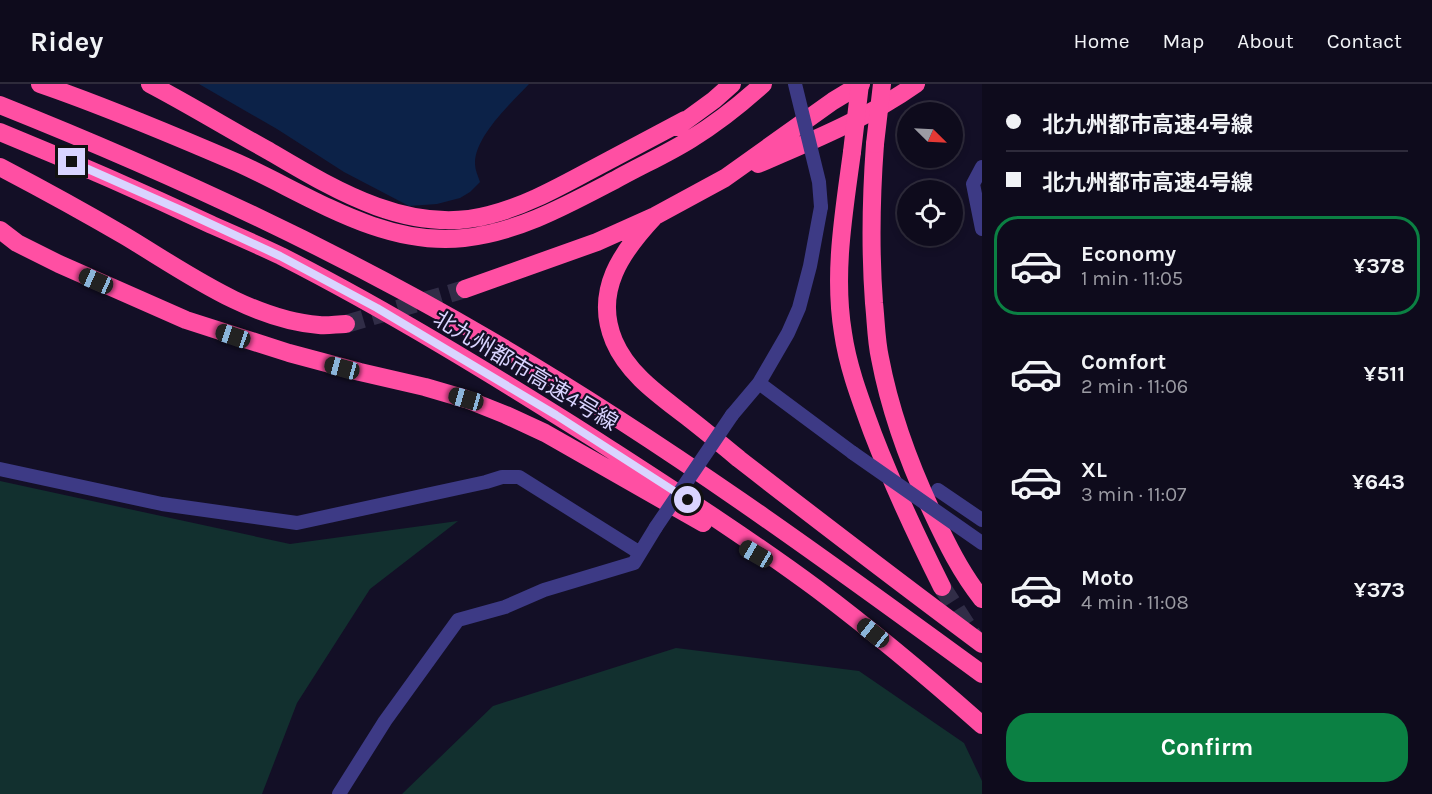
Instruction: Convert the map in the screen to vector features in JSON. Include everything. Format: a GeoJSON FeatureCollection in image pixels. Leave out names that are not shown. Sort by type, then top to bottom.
{"type":"FeatureCollection","features":[{"type":"Feature","properties":{"kind":"highway"},"geometry":{"type":"LineString","coordinates":[[40,84],[230,160],[335,210],[370,224],[404,234],[433,239],[492,234],[555,211],[690,140],[724,117],[763,84]]}},
{"type":"Feature","properties":{"kind":"highway"},"geometry":{"type":"LineString","coordinates":[[150,84],[321,182],[358,199],[391,212],[424,219],[453,221],[488,216],[519,206],[686,120]]}},
{"type":"Feature","properties":{"kind":"highway"},"geometry":{"type":"LineString","coordinates":[[492,234],[552,206],[618,169],[651,147],[732,84]]}},
{"type":"Feature","properties":{"kind":"highway"},"geometry":{"type":"LineString","coordinates":[[860,84],[839,255],[839,294],[843,333],[852,374],[880,451],[911,524],[942,587]]}},
{"type":"Feature","properties":{"kind":"highway"},"geometry":{"type":"LineString","coordinates":[[725,178],[860,84]]}},
{"type":"Feature","properties":{"kind":"highway"},"geometry":{"type":"LineString","coordinates":[[882,84],[875,144],[870,233],[879,355],[904,446],[922,490],[959,566],[982,598]]}},
{"type":"Feature","properties":{"kind":"highway"},"geometry":{"type":"LineString","coordinates":[[465,290],[597,242],[655,216],[725,178],[841,128],[916,84]]}},
{"type":"Feature","properties":{"kind":"highway","name":"北九州都市高速4号線"},"geometry":{"type":"LineString","coordinates":[[0,105],[91,142],[290,232],[395,286],[490,340],[585,398],[739,499],[982,674]]}},
{"type":"Feature","properties":{"kind":"highway","name":"北九州都市高速4号線"},"geometry":{"type":"LineString","coordinates":[[0,132],[82,166],[269,251],[377,308],[471,364],[650,475],[745,538],[816,589],[982,725]]}},
{"type":"Feature","properties":{"kind":"highway"},"geometry":{"type":"LineString","coordinates":[[0,167],[112,228],[224,295],[260,312],[319,326],[346,324]]}},
{"type":"Feature","properties":{"kind":"highway"},"geometry":{"type":"LineString","coordinates":[[655,216],[634,238],[619,261],[609,288],[608,314],[613,340],[624,361],[642,381],[664,399],[982,644]]}},
{"type":"Feature","properties":{"kind":"highway"},"geometry":{"type":"LineString","coordinates":[[0,230],[17,243],[59,264],[186,320],[289,353],[466,399],[506,415],[545,433],[816,589]]}},
{"type":"Feature","properties":{"kind":"street"},"geometry":{"type":"LineString","coordinates":[[339,794],[385,721],[458,620],[505,607],[544,590],[634,563],[732,415],[759,383],[788,333],[799,308],[810,266],[820,207],[819,182],[795,84]]}},
{"type":"Feature","properties":{"kind":"street"},"geometry":{"type":"LineString","coordinates":[[982,168],[973,184],[982,230]]}},
{"type":"Feature","properties":{"kind":"street"},"geometry":{"type":"LineString","coordinates":[[759,383],[853,453],[982,543]]}},
{"type":"Feature","properties":{"kind":"street"},"geometry":{"type":"LineString","coordinates":[[0,469],[162,504],[297,523],[502,477],[519,477],[640,553]]}},
{"type":"Feature","properties":{"kind":"street"},"geometry":{"type":"LineString","coordinates":[[938,490],[982,520]]}},
{"type":"Feature","properties":{"kind":"green space"},"geometry":{"type":"Polygon","coordinates":[[[0,481],[290,544],[458,521],[370,589],[297,703],[262,794],[0,794],[0,481]]]}},
{"type":"Feature","properties":{"kind":"green space"},"geometry":{"type":"Polygon","coordinates":[[[676,648],[859,671],[964,743],[982,781],[982,794],[402,794],[493,706],[676,648]]]}},
{"type":"Feature","properties":{"kind":"water"},"geometry":{"type":"Polygon","coordinates":[[[199,84],[529,84],[495,121],[481,143],[475,164],[480,182],[460,198],[437,204],[409,206],[344,172],[277,129],[199,84]]]}},
{"type":"Feature","properties":{"kind":"tunnel"},"geometry":{"type":"LineString","coordinates":[[346,324],[465,289]]}},
{"type":"Feature","properties":{"kind":"tunnel"},"geometry":{"type":"LineString","coordinates":[[942,587],[974,637]]}},
{"type":"Feature","properties":{"kind":"route"},"geometry":{"type":"LineString","coordinates":[[72,162],[280,256],[377,308],[556,415],[688,500]]}}]}
